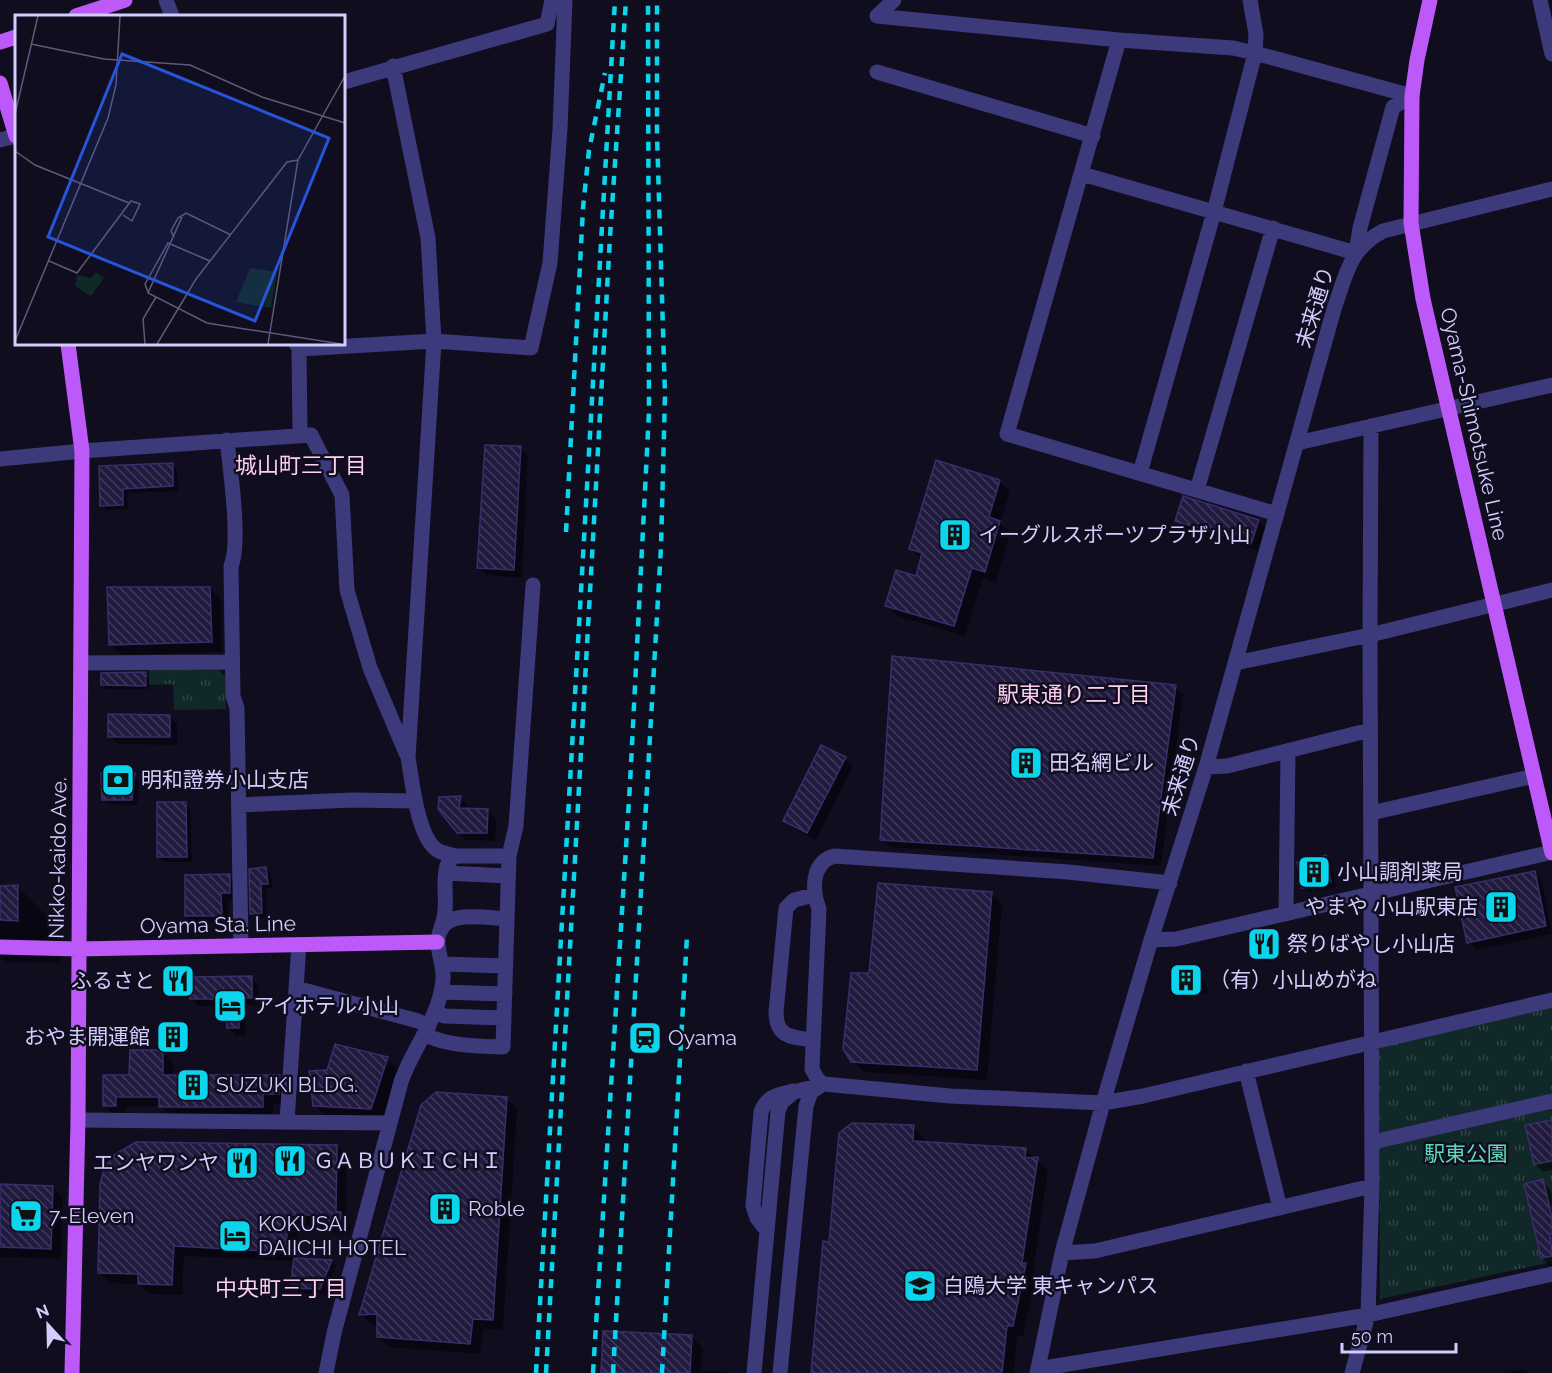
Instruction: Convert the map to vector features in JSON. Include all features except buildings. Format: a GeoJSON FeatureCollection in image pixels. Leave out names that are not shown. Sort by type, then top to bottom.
{"type":"FeatureCollection","features":[{"type":"Feature","properties":{"kind":"main road"},"geometry":{"type":"LineString","coordinates":[[79,15],[125,0]]}},
{"type":"Feature","properties":{"kind":"main road","name":"Oyama-Shimotsuke Line"},"geometry":{"type":"LineString","coordinates":[[1430,0],[1416,60],[1412,96],[1411,223],[1418,272],[1552,852]]}},
{"type":"Feature","properties":{"kind":"main road"},"geometry":{"type":"LineString","coordinates":[[0,42],[15,37]]}},
{"type":"Feature","properties":{"kind":"main road"},"geometry":{"type":"LineString","coordinates":[[0,83],[15,133]]}},
{"type":"Feature","properties":{"kind":"main road","name":"Nikko-kaido Ave."},"geometry":{"type":"LineString","coordinates":[[68,345],[82,451],[78,1120],[72,1373]]}},
{"type":"Feature","properties":{"kind":"main road","name":"Oyama Sta. Line"},"geometry":{"type":"LineString","coordinates":[[0,947],[78,949],[437,942]]}},
{"type":"Feature","properties":{"kind":"street"},"geometry":{"type":"LineString","coordinates":[[166,0],[172,15]]}},
{"type":"Feature","properties":{"kind":"street"},"geometry":{"type":"LineString","coordinates":[[345,82],[393,66],[548,24],[552,0]]}},
{"type":"Feature","properties":{"kind":"street"},"geometry":{"type":"LineString","coordinates":[[345,344],[434,341],[531,348],[550,262],[560,129],[565,0]]}},
{"type":"Feature","properties":{"kind":"street"},"geometry":{"type":"LineString","coordinates":[[894,0],[878,16],[1119,40],[1233,48],[1255,52],[1412,96]]}},
{"type":"Feature","properties":{"kind":"street"},"geometry":{"type":"LineString","coordinates":[[1140,473],[1214,212],[1255,52],[1256,34],[1250,0]]}},
{"type":"Feature","properties":{"kind":"street"},"geometry":{"type":"LineString","coordinates":[[1539,0],[1552,54]]}},
{"type":"Feature","properties":{"kind":"street"},"geometry":{"type":"LineString","coordinates":[[1119,40],[1007,434],[1277,513]]}},
{"type":"Feature","properties":{"kind":"street"},"geometry":{"type":"LineString","coordinates":[[393,66],[428,238],[434,341],[408,757],[415,801],[425,835],[437,850],[455,855],[509,856]]}},
{"type":"Feature","properties":{"kind":"street"},"geometry":{"type":"LineString","coordinates":[[877,72],[1093,136]]}},
{"type":"Feature","properties":{"kind":"street"},"geometry":{"type":"LineString","coordinates":[[1082,174],[1356,252],[1360,228],[1393,107],[1412,96]]}},
{"type":"Feature","properties":{"kind":"street"},"geometry":{"type":"LineString","coordinates":[[0,140],[15,136]]}},
{"type":"Feature","properties":{"kind":"street","name":"未来通り"},"geometry":{"type":"LineString","coordinates":[[1037,1371],[1062,1253],[1103,1104],[1151,939],[1206,767],[1334,309],[1348,268],[1356,252],[1367,239],[1383,231],[1552,189]]}},
{"type":"Feature","properties":{"kind":"street"},"geometry":{"type":"LineString","coordinates":[[1197,490],[1273,228]]}},
{"type":"Feature","properties":{"kind":"street"},"geometry":{"type":"LineString","coordinates":[[300,434],[298,346],[325,345]]}},
{"type":"Feature","properties":{"kind":"street"},"geometry":{"type":"LineString","coordinates":[[1297,443],[1552,385]]}},
{"type":"Feature","properties":{"kind":"street"},"geometry":{"type":"LineString","coordinates":[[1352,1373],[1368,1315],[1373,1142],[1370,730],[1371,426]]}},
{"type":"Feature","properties":{"kind":"street"},"geometry":{"type":"LineString","coordinates":[[0,459],[300,434],[311,435],[342,495],[347,590],[370,668],[408,757]]}},
{"type":"Feature","properties":{"kind":"street"},"geometry":{"type":"LineString","coordinates":[[227,440],[235,558],[231,566],[232,662],[233,696],[237,708],[241,946]]}},
{"type":"Feature","properties":{"kind":"street"},"geometry":{"type":"LineString","coordinates":[[296,988],[430,1025],[437,1040],[464,1045],[502,1047],[509,856],[516,826],[533,585]]}},
{"type":"Feature","properties":{"kind":"street"},"geometry":{"type":"LineString","coordinates":[[1235,663],[1370,635],[1552,590]]}},
{"type":"Feature","properties":{"kind":"street"},"geometry":{"type":"LineString","coordinates":[[81,663],[232,662]]}},
{"type":"Feature","properties":{"kind":"street"},"geometry":{"type":"LineString","coordinates":[[1206,767],[1227,766],[1370,730]]}},
{"type":"Feature","properties":{"kind":"street"},"geometry":{"type":"LineString","coordinates":[[1286,914],[1288,751]]}},
{"type":"Feature","properties":{"kind":"street"},"geometry":{"type":"LineString","coordinates":[[1371,813],[1534,776]]}},
{"type":"Feature","properties":{"kind":"street"},"geometry":{"type":"LineString","coordinates":[[239,805],[352,800],[415,801]]}},
{"type":"Feature","properties":{"kind":"street"},"geometry":{"type":"LineString","coordinates":[[1151,939],[1176,939],[1552,852]]}},
{"type":"Feature","properties":{"kind":"street"},"geometry":{"type":"LineString","coordinates":[[326,1373],[334,1333],[389,1123],[406,1067],[430,1025],[441,992],[443,964],[437,942],[445,916],[446,873],[449,861],[455,855]]}},
{"type":"Feature","properties":{"kind":"street"},"geometry":{"type":"LineString","coordinates":[[824,1084],[818,1080],[812,1069],[812,1040],[819,909],[814,895],[818,869],[827,858],[834,856],[1068,872],[1170,883]]}},
{"type":"Feature","properties":{"kind":"street"},"geometry":{"type":"LineString","coordinates":[[446,873],[508,876]]}},
{"type":"Feature","properties":{"kind":"street"},"geometry":{"type":"LineString","coordinates":[[812,1040],[791,1037],[783,1033],[778,1027],[776,1012],[786,908],[794,900],[814,895]]}},
{"type":"Feature","properties":{"kind":"street"},"geometry":{"type":"LineString","coordinates":[[437,942],[443,926],[452,919],[462,917],[507,919]]}},
{"type":"Feature","properties":{"kind":"street"},"geometry":{"type":"LineString","coordinates":[[287,1121],[299,945]]}},
{"type":"Feature","properties":{"kind":"street"},"geometry":{"type":"LineString","coordinates":[[443,964],[506,966]]}},
{"type":"Feature","properties":{"kind":"street"},"geometry":{"type":"LineString","coordinates":[[441,992],[505,994]]}},
{"type":"Feature","properties":{"kind":"street"},"geometry":{"type":"LineString","coordinates":[[754,1373],[778,1112],[787,1096],[824,1084],[950,1096],[1103,1104],[1552,999]]}},
{"type":"Feature","properties":{"kind":"street"},"geometry":{"type":"LineString","coordinates":[[430,1025],[445,1016],[504,1018]]}},
{"type":"Feature","properties":{"kind":"street"},"geometry":{"type":"LineString","coordinates":[[1246,1071],[1280,1208]]}},
{"type":"Feature","properties":{"kind":"street"},"geometry":{"type":"LineString","coordinates":[[780,1373],[806,1106],[811,1092],[824,1084]]}},
{"type":"Feature","properties":{"kind":"street"},"geometry":{"type":"LineString","coordinates":[[1373,1142],[1552,1101]]}},
{"type":"Feature","properties":{"kind":"street"},"geometry":{"type":"LineString","coordinates":[[78,1120],[389,1123]]}},
{"type":"Feature","properties":{"kind":"street"},"geometry":{"type":"LineString","coordinates":[[1062,1253],[1095,1251],[1372,1186]]}},
{"type":"Feature","properties":{"kind":"street"},"geometry":{"type":"LineString","coordinates":[[1037,1371],[1368,1315],[1552,1274]]}},
{"type":"Feature","properties":{"kind":"green space"},"geometry":{"type":"Polygon","coordinates":[[[217,668],[225,677],[226,709],[174,710],[173,684],[149,685],[149,670],[217,668]]]}},
{"type":"Feature","properties":{"kind":"green space","name":"駅東公園"},"geometry":{"type":"Polygon","coordinates":[[[1552,1002],[1552,1262],[1380,1299],[1379,1045],[1552,1002]]]}},
{"type":"Feature","properties":{"kind":"railway"},"geometry":{"type":"LineString","coordinates":[[536,1373],[615,0]]}},
{"type":"Feature","properties":{"kind":"railway"},"geometry":{"type":"LineString","coordinates":[[546,1373],[610,237],[626,0]]}},
{"type":"Feature","properties":{"kind":"railway"},"geometry":{"type":"LineString","coordinates":[[593,1373],[630,784],[649,412],[648,0]]}},
{"type":"Feature","properties":{"kind":"railway"},"geometry":{"type":"LineString","coordinates":[[613,1373],[661,547],[665,395],[657,134],[657,0]]}},
{"type":"Feature","properties":{"kind":"railway"},"geometry":{"type":"LineString","coordinates":[[566,532],[583,208],[589,150],[605,73]]}},
{"type":"Feature","properties":{"kind":"railway"},"geometry":{"type":"LineString","coordinates":[[662,1373],[687,936]]}},
{"type":"Feature","properties":{"kind":"place","name":"イーグルスポーツプラザ小山"},"geometry":{"type":"Point","coordinates":[955,535]}},
{"type":"Feature","properties":{"kind":"place","name":"田名網ビル"},"geometry":{"type":"Point","coordinates":[1026,763]}},
{"type":"Feature","properties":{"kind":"place","name":"明和證券小山支店"},"geometry":{"type":"Point","coordinates":[118,780]}},
{"type":"Feature","properties":{"kind":"place","name":"小山調剤薬局"},"geometry":{"type":"Point","coordinates":[1314,872]}},
{"type":"Feature","properties":{"kind":"place","name":"やまや 小山駅東店"},"geometry":{"type":"Point","coordinates":[1501,907]}},
{"type":"Feature","properties":{"kind":"place","name":"祭りばやし小山店"},"geometry":{"type":"Point","coordinates":[1264,944]}},
{"type":"Feature","properties":{"kind":"place","name":"（有）小山めがね"},"geometry":{"type":"Point","coordinates":[1186,980]}},
{"type":"Feature","properties":{"kind":"place","name":"ふるさと"},"geometry":{"type":"Point","coordinates":[178,981]}},
{"type":"Feature","properties":{"kind":"place","name":"アイホテル小山"},"geometry":{"type":"Point","coordinates":[230,1006]}},
{"type":"Feature","properties":{"kind":"place","name":"おやま開運館"},"geometry":{"type":"Point","coordinates":[173,1037]}},
{"type":"Feature","properties":{"kind":"place","name":"Oyama"},"geometry":{"type":"Point","coordinates":[645,1038]}},
{"type":"Feature","properties":{"kind":"place","name":"SUZUKI BLDG."},"geometry":{"type":"Point","coordinates":[193,1085]}},
{"type":"Feature","properties":{"kind":"place","name":"ＧＡＢＵＫＩＣＨＩ"},"geometry":{"type":"Point","coordinates":[290,1161]}},
{"type":"Feature","properties":{"kind":"place","name":"エンヤワンヤ"},"geometry":{"type":"Point","coordinates":[242,1163]}},
{"type":"Feature","properties":{"kind":"place","name":"Roble"},"geometry":{"type":"Point","coordinates":[445,1209]}},
{"type":"Feature","properties":{"kind":"place","name":"7-Eleven"},"geometry":{"type":"Point","coordinates":[26,1216]}},
{"type":"Feature","properties":{"kind":"place","name":"KOKUSAI DAIICHI HOTEL"},"geometry":{"type":"Point","coordinates":[235,1236]}},
{"type":"Feature","properties":{"kind":"place","name":"白鴎大学 東キャンパス"},"geometry":{"type":"Point","coordinates":[920,1286]}},
{"type":"Feature","properties":{"kind":"district","name":"城山町三丁目"},"geometry":{"type":"Point","coordinates":[301,465]}},
{"type":"Feature","properties":{"kind":"district","name":"駅東通り二丁目"},"geometry":{"type":"Point","coordinates":[1074,694]}},
{"type":"Feature","properties":{"kind":"district","name":"中央町三丁目"},"geometry":{"type":"Point","coordinates":[281,1288]}}]}
